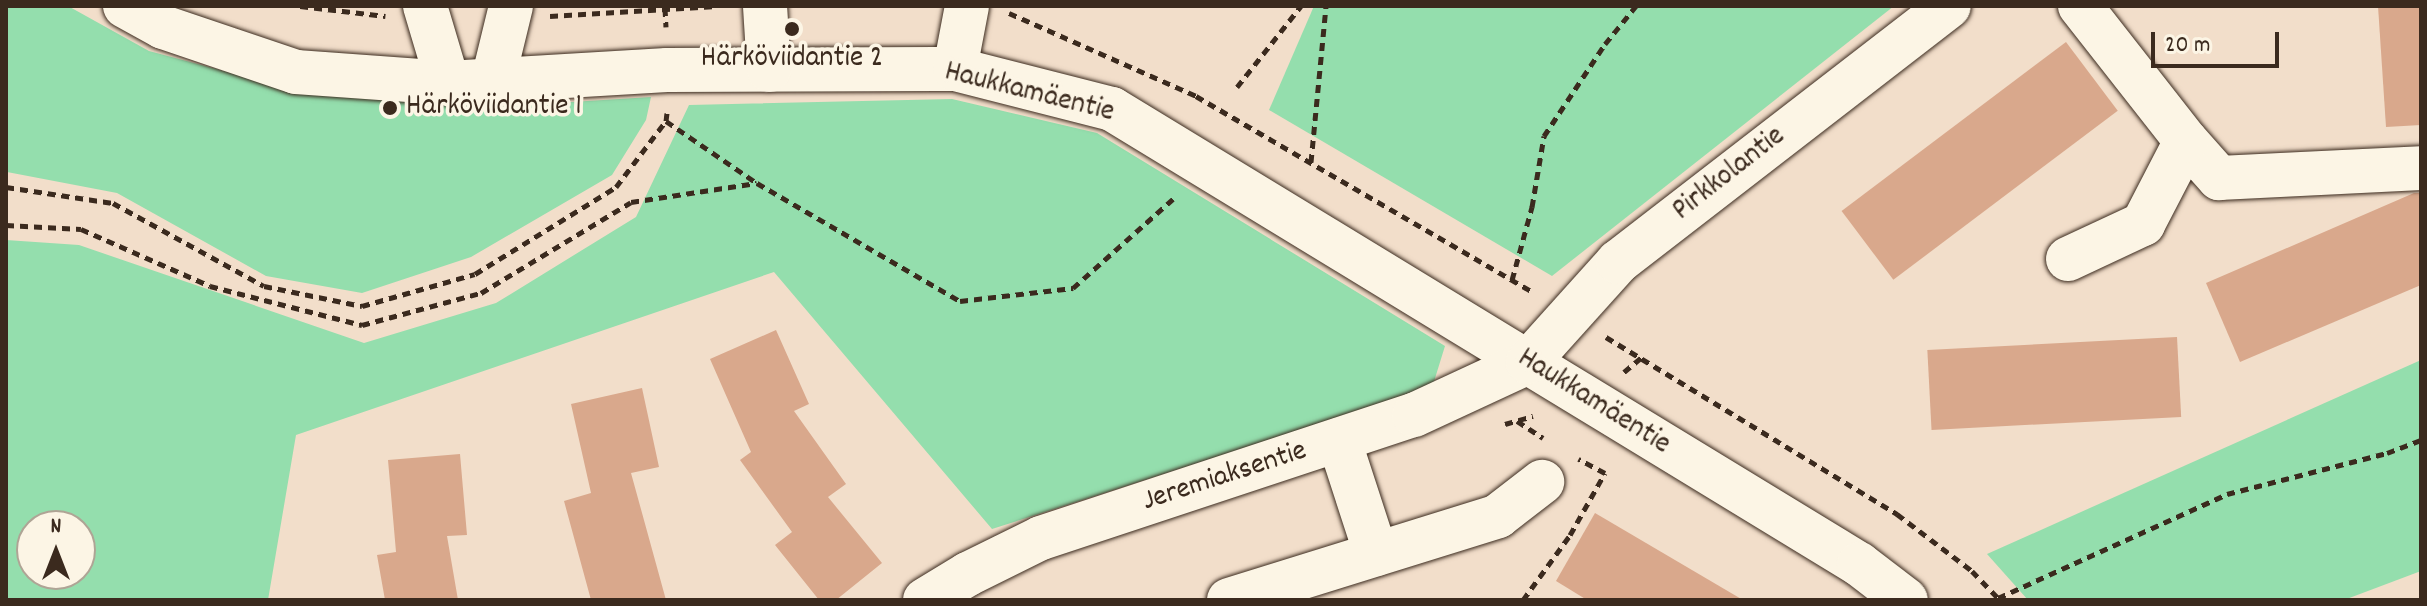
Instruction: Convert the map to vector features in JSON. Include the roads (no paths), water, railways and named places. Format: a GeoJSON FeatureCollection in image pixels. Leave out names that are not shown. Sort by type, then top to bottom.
{"type":"FeatureCollection","features":[{"type":"Feature","properties":{"kind":"street","name":"Haukkamäentie"},"geometry":{"type":"LineString","coordinates":[[125,6],[163,27],[296,72],[448,83],[667,70],[955,69],[1112,109],[1528,362],[1580,397],[1859,564],[1906,600]]}},
{"type":"Feature","properties":{"kind":"street"},"geometry":{"type":"LineString","coordinates":[[425,6],[448,83]]}},
{"type":"Feature","properties":{"kind":"street"},"geometry":{"type":"LineString","coordinates":[[493,80],[511,6]]}},
{"type":"Feature","properties":{"kind":"street"},"geometry":{"type":"LineString","coordinates":[[765,6],[769,70]]}},
{"type":"Feature","properties":{"kind":"street","name":"Pirkkolantie"},"geometry":{"type":"LineString","coordinates":[[1528,362],[1618,262],[1949,6]]}},
{"type":"Feature","properties":{"kind":"street"},"geometry":{"type":"LineString","coordinates":[[2080,6],[2186,141],[2219,178],[2421,168]]}},
{"type":"Feature","properties":{"kind":"street"},"geometry":{"type":"LineString","coordinates":[[955,69],[983,7]]}},
{"type":"Feature","properties":{"kind":"street"},"geometry":{"type":"LineString","coordinates":[[2068,259],[2143,224],[2186,141]]}},
{"type":"Feature","properties":{"kind":"street","name":"Jeremiaksentie"},"geometry":{"type":"LineString","coordinates":[[951,593],[1041,538],[1414,415],[1528,362]]}},
{"type":"Feature","properties":{"kind":"street"},"geometry":{"type":"LineString","coordinates":[[1339,440],[1376,554]]}},
{"type":"Feature","properties":{"kind":"street"},"geometry":{"type":"LineString","coordinates":[[1229,600],[1498,516],[1542,482]]}},
{"type":"Feature","properties":{"kind":"place","name":"Härköviidantie 2"},"geometry":{"type":"Point","coordinates":[792,29]}},
{"type":"Feature","properties":{"kind":"place","name":"Härköviidantie 1"},"geometry":{"type":"Point","coordinates":[390,108]}}]}
